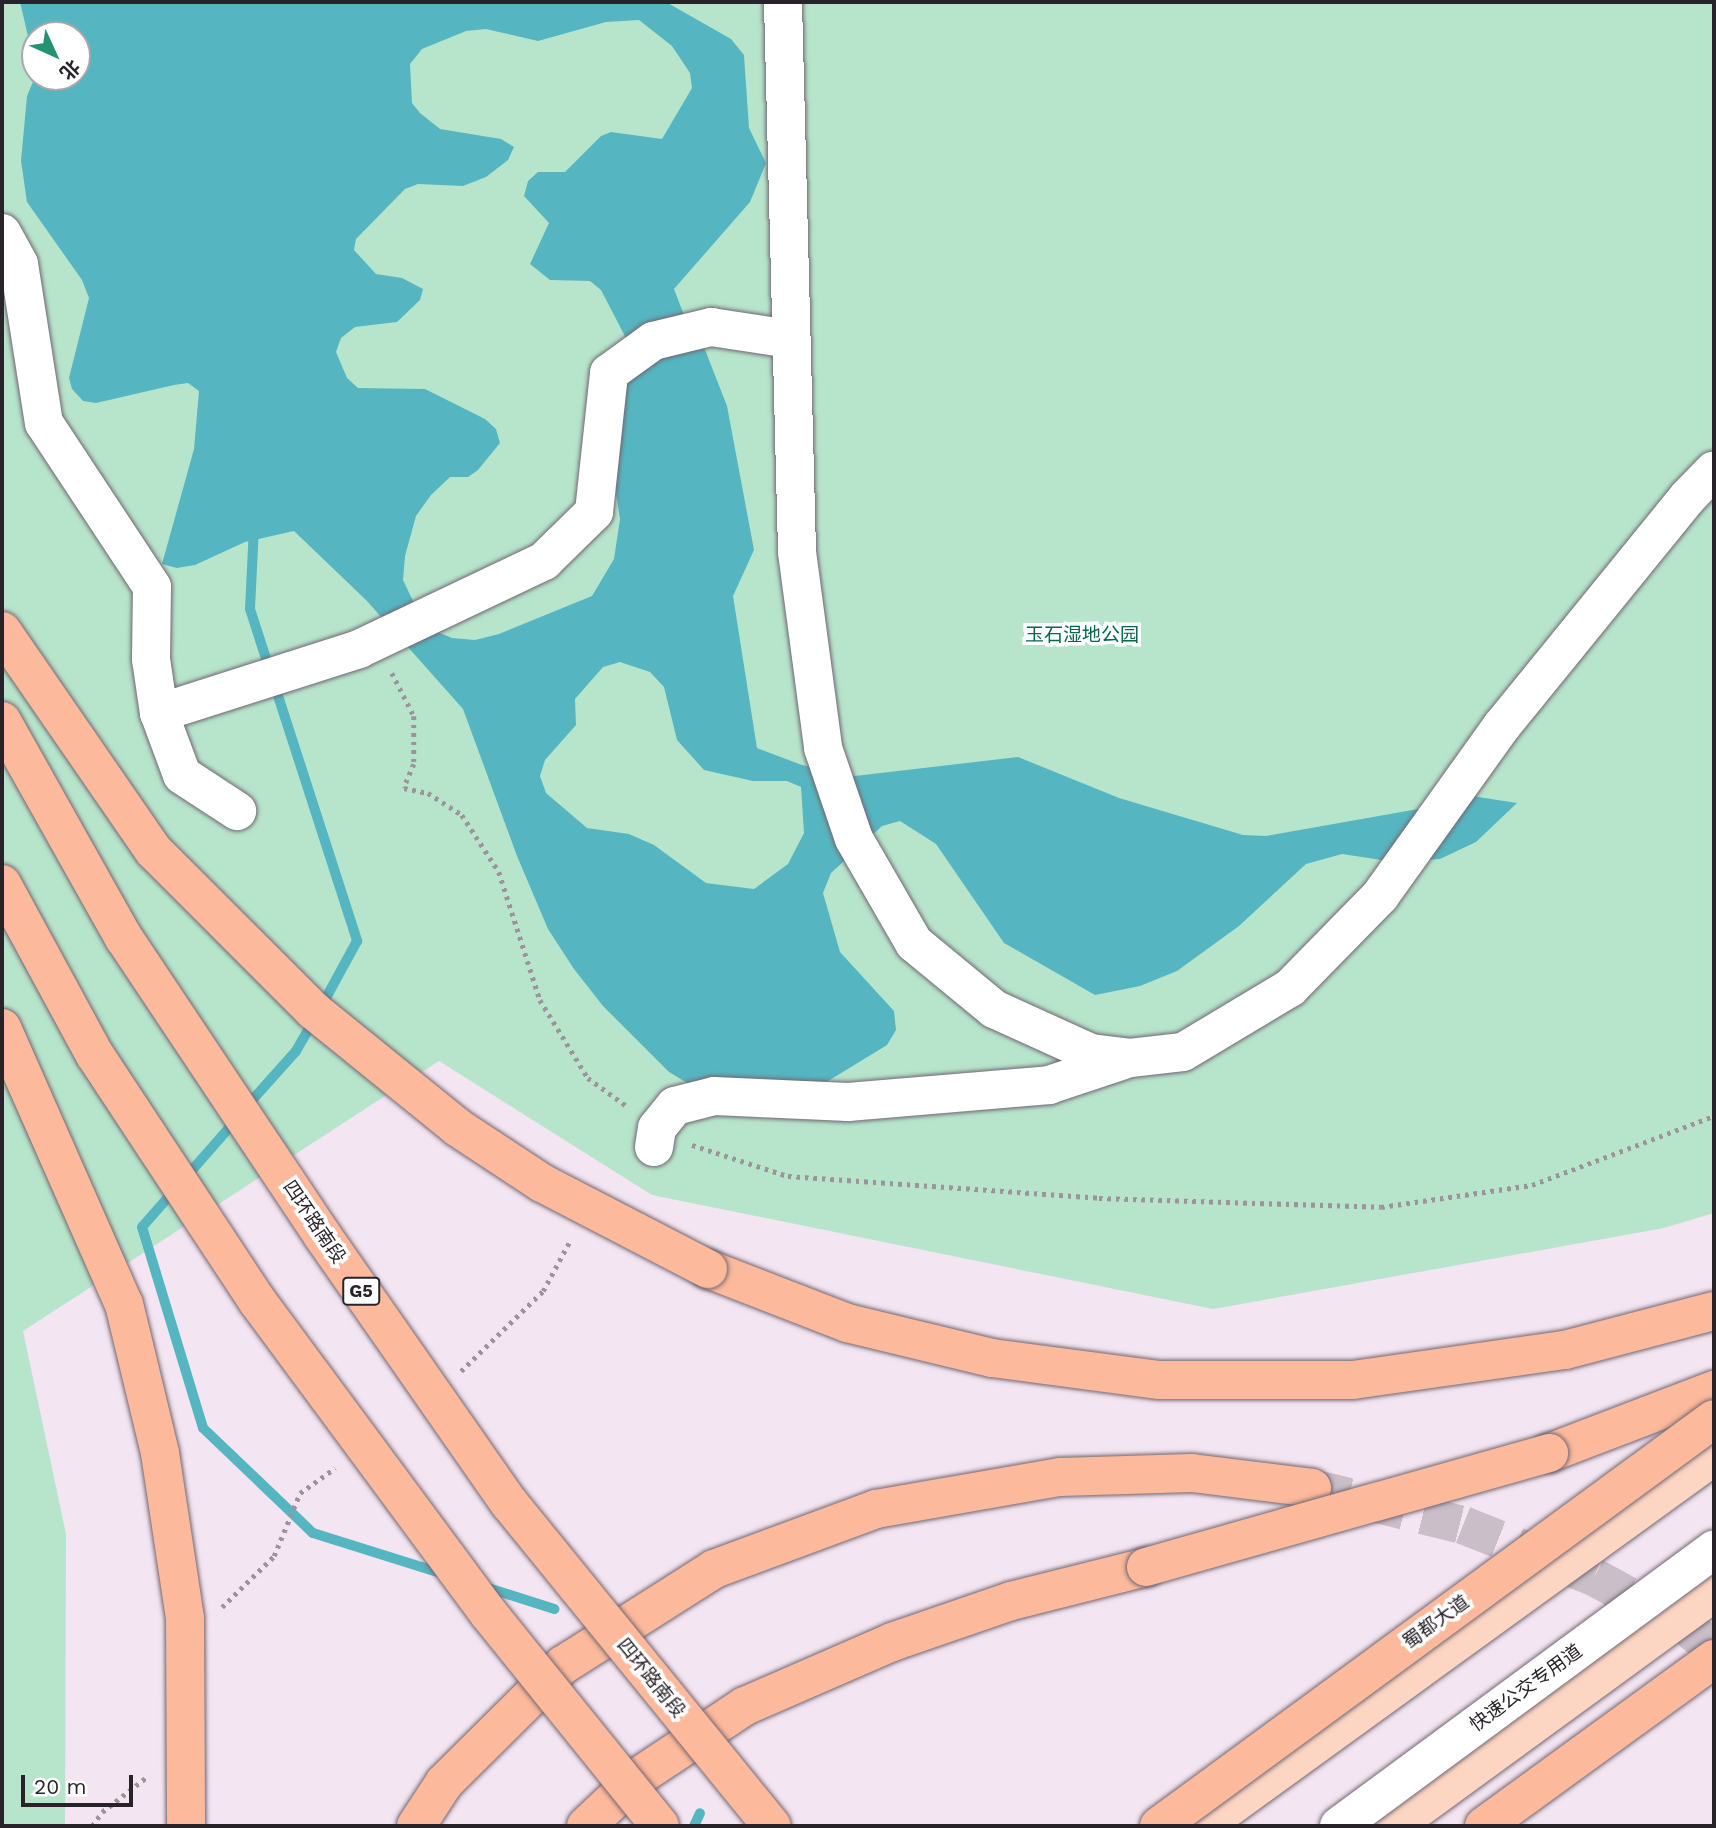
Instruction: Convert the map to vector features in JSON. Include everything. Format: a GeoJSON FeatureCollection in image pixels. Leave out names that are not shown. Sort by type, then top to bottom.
{"type":"FeatureCollection","features":[{"type":"Feature","properties":{"kind":"highway"},"geometry":{"type":"LineString","coordinates":[[2,631],[154,850],[314,1012],[457,1127],[542,1183],[708,1269],[874,1329],[992,1358],[1160,1380],[1353,1380],[1565,1350],[1714,1311]]}},
{"type":"Feature","properties":{"kind":"highway","name":"四环路南段"},"geometry":{"type":"LineString","coordinates":[[2,721],[124,938],[322,1235],[510,1504],[772,1826]]}},
{"type":"Feature","properties":{"kind":"highway"},"geometry":{"type":"LineString","coordinates":[[2,884],[95,1055],[258,1302],[489,1614],[660,1826]]}},
{"type":"Feature","properties":{"kind":"highway"},"geometry":{"type":"LineString","coordinates":[[2,1028],[124,1304],[160,1453],[185,1619],[186,1826]]}},
{"type":"Feature","properties":{"kind":"highway"},"geometry":{"type":"LineString","coordinates":[[586,1826],[638,1777],[745,1706],[892,1642],[1011,1601],[1146,1567],[1549,1453],[1714,1390]]}},
{"type":"Feature","properties":{"kind":"highway","name":"蜀都大道"},"geometry":{"type":"LineString","coordinates":[[1158,1826],[1714,1419]]}},
{"type":"Feature","properties":{"kind":"highway"},"geometry":{"type":"LineString","coordinates":[[415,1826],[444,1783],[563,1665],[714,1569],[876,1509],[1060,1477],[1192,1473],[1312,1488]]}},
{"type":"Feature","properties":{"kind":"highway"},"geometry":{"type":"LineString","coordinates":[[1484,1826],[1714,1659]]}},
{"type":"Feature","properties":{"kind":"highway"},"geometry":{"type":"LineString","coordinates":[[1509,1826],[1714,1676]]}},
{"type":"Feature","properties":{"kind":"highway"},"geometry":{"type":"LineString","coordinates":[[734,1780],[780,1826]]}},
{"type":"Feature","properties":{"kind":"main road"},"geometry":{"type":"LineString","coordinates":[[1203,1826],[1714,1457]]}},
{"type":"Feature","properties":{"kind":"main road"},"geometry":{"type":"LineString","coordinates":[[1394,1826],[1714,1593]]}},
{"type":"Feature","properties":{"kind":"lane"},"geometry":{"type":"LineString","coordinates":[[783,2],[797,552],[823,748],[854,839],[914,943],[994,1009],[1091,1053],[1133,1058]]}},
{"type":"Feature","properties":{"kind":"lane"},"geometry":{"type":"LineString","coordinates":[[2,233],[19,264],[44,423],[152,587],[151,659],[159,713],[182,775],[237,811]]}},
{"type":"Feature","properties":{"kind":"lane"},"geometry":{"type":"LineString","coordinates":[[159,713],[359,649],[544,561],[593,512],[609,373],[653,341],[712,327],[790,339]]}},
{"type":"Feature","properties":{"kind":"lane"},"geometry":{"type":"LineString","coordinates":[[654,1147],[657,1128],[675,1106],[714,1096],[848,1102],[1049,1085],[1133,1058],[1183,1052],[1299,979],[1380,896],[1501,727],[1688,497],[1714,470]]}},
{"type":"Feature","properties":{"kind":"lane","name":"快速公交专用道"},"geometry":{"type":"LineString","coordinates":[[1339,1826],[1714,1550]]}},
{"type":"Feature","properties":{"kind":"path"},"geometry":{"type":"LineString","coordinates":[[457,1376],[543,1291],[573,1236]]}},
{"type":"Feature","properties":{"kind":"path"},"geometry":{"type":"LineString","coordinates":[[282,1537],[300,1493],[342,1462]]}},
{"type":"Feature","properties":{"kind":"green space","name":"玉石湿地公园"},"geometry":{"type":"Polygon","coordinates":[[[2,2],[1714,2],[1714,1213],[1664,1228],[1213,1309],[652,1195],[439,1061],[23,1331],[66,1534],[65,1826],[2,1826],[2,2]]]}},
{"type":"Feature","properties":{"kind":"water"},"geometry":{"type":"Polygon","coordinates":[[[20,2],[666,2],[731,39],[744,55],[749,128],[766,163],[750,202],[674,289],[687,323],[702,342],[727,406],[754,550],[733,596],[757,748],[802,765],[855,776],[1018,757],[1119,798],[1243,835],[1266,836],[1424,808],[1459,794],[1517,803],[1476,842],[1440,859],[1395,862],[1342,854],[1306,864],[1239,926],[1177,971],[1140,986],[1095,995],[1004,943],[936,844],[900,821],[882,826],[831,873],[823,893],[840,952],[894,1011],[896,1030],[887,1045],[797,1100],[694,1087],[669,1072],[603,1006],[574,969],[548,929],[517,856],[463,709],[367,601],[294,531],[245,542],[195,565],[177,568],[162,564],[194,449],[199,391],[188,383],[96,403],[83,401],[72,389],[69,378],[89,298],[82,280],[27,202],[21,161],[29,91],[91,91],[91,21],[24,21],[20,2]],[[639,20],[606,22],[538,41],[486,29],[466,31],[422,49],[410,64],[412,103],[440,129],[501,139],[514,147],[508,160],[486,177],[463,186],[418,184],[405,189],[356,239],[354,250],[376,274],[402,278],[423,289],[420,300],[397,322],[355,327],[341,338],[336,352],[347,378],[358,388],[425,389],[485,419],[496,429],[500,443],[478,470],[468,477],[450,477],[431,495],[416,516],[405,556],[403,580],[413,601],[440,633],[452,638],[475,640],[499,634],[592,596],[614,559],[620,519],[612,467],[629,344],[601,290],[590,281],[550,280],[530,264],[549,223],[524,196],[528,181],[538,172],[565,172],[601,136],[611,132],[662,139],[692,88],[690,73],[672,46],[639,20]],[[620,662],[603,667],[575,699],[576,725],[545,760],[540,776],[546,793],[587,828],[629,834],[654,845],[706,883],[754,889],[788,864],[804,833],[801,787],[787,781],[753,781],[704,770],[677,740],[664,687],[650,672],[620,662]]]}},
{"type":"Feature","properties":{"kind":"waterway"},"geometry":{"type":"LineString","coordinates":[[254,527],[250,609],[357,941],[321,1007]]}},
{"type":"Feature","properties":{"kind":"waterway"},"geometry":{"type":"LineString","coordinates":[[246,1107],[296,1051],[313,1021]]}},
{"type":"Feature","properties":{"kind":"waterway"},"geometry":{"type":"LineString","coordinates":[[236,1120],[142,1227],[203,1428],[313,1533],[444,1574]]}},
{"type":"Feature","properties":{"kind":"waterway"},"geometry":{"type":"LineString","coordinates":[[482,1586],[554,1609]]}},
{"type":"Feature","properties":{"kind":"waterway"},"geometry":{"type":"LineString","coordinates":[[694,1826],[700,1813]]}},
{"type":"Feature","properties":{"kind":"tunnel"},"geometry":{"type":"LineString","coordinates":[[1312,1488],[1463,1525],[1594,1577],[1689,1629],[1714,1649]]}}]}
